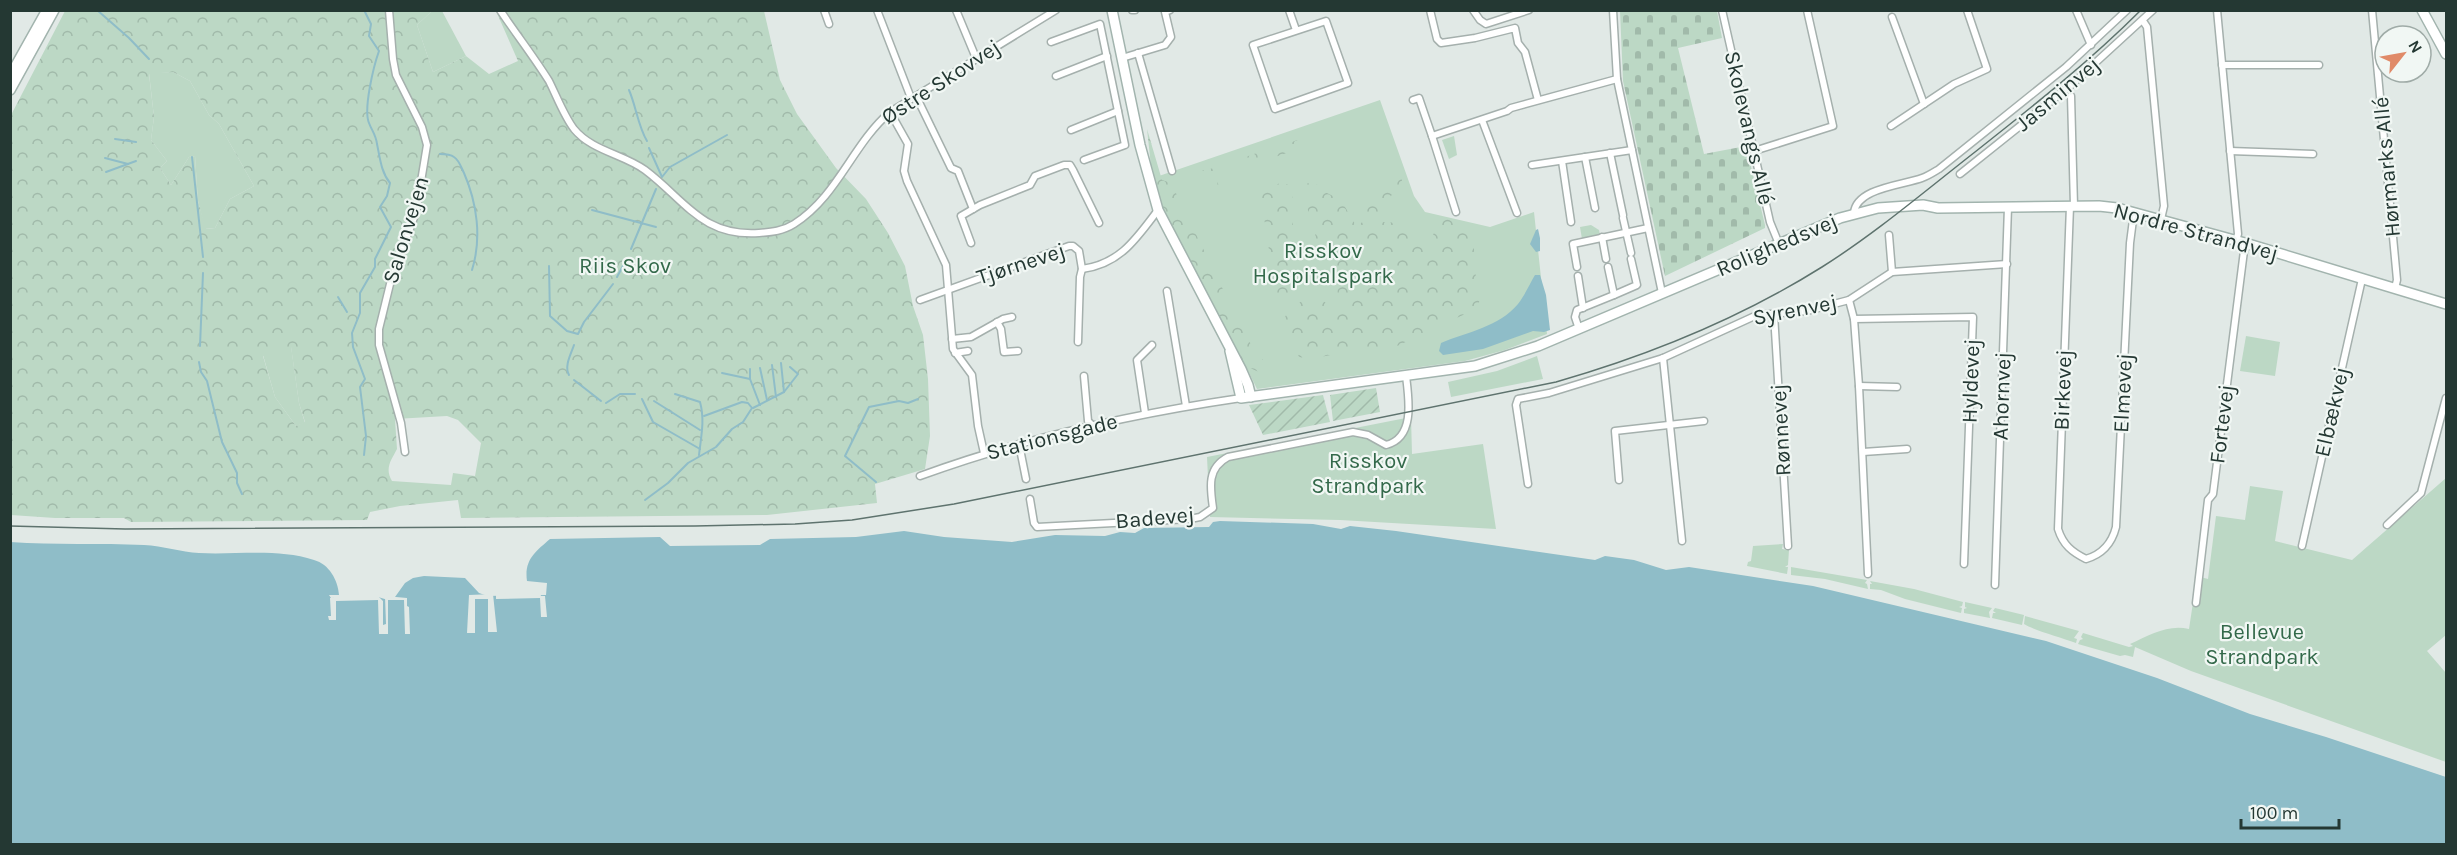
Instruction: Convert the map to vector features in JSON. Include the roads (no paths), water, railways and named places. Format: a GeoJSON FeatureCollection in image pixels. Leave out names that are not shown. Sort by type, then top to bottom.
{"type":"FeatureCollection","features":[{"type":"Feature","properties":{"kind":"street"},"geometry":{"type":"LineString","coordinates":[[10,76],[47,10]]}},
{"type":"Feature","properties":{"kind":"street"},"geometry":{"type":"LineString","coordinates":[[10,90],[54,10]]}},
{"type":"Feature","properties":{"kind":"street","name":"Salonvejen"},"geometry":{"type":"LineString","coordinates":[[389,10],[396,75],[422,127],[427,145],[416,212],[390,284],[379,329],[379,345],[401,423],[405,452]]}},
{"type":"Feature","properties":{"kind":"street","name":"Østre Skovvej"},"geometry":{"type":"LineString","coordinates":[[500,10],[548,80],[574,129],[602,149],[644,169],[706,224],[727,232],[751,234],[776,232],[810,213],[839,180],[874,126],[890,112],[1047,13],[1056,10]]}},
{"type":"Feature","properties":{"kind":"street"},"geometry":{"type":"LineString","coordinates":[[824,10],[829,24]]}},
{"type":"Feature","properties":{"kind":"street"},"geometry":{"type":"LineString","coordinates":[[877,10],[914,97],[951,168],[958,171],[973,208]]}},
{"type":"Feature","properties":{"kind":"street"},"geometry":{"type":"LineString","coordinates":[[956,10],[976,58]]}},
{"type":"Feature","properties":{"kind":"street"},"geometry":{"type":"LineString","coordinates":[[1112,10],[1150,188],[1158,210],[1248,385],[1246,398]]}},
{"type":"Feature","properties":{"kind":"street"},"geometry":{"type":"LineString","coordinates":[[1289,10],[1296,30]]}},
{"type":"Feature","properties":{"kind":"street"},"geometry":{"type":"LineString","coordinates":[[1430,10],[1437,39],[1442,44],[1515,28],[1518,43],[1525,51],[1538,100]]}},
{"type":"Feature","properties":{"kind":"street"},"geometry":{"type":"LineString","coordinates":[[1473,10],[1484,24],[1529,10]]}},
{"type":"Feature","properties":{"kind":"street"},"geometry":{"type":"LineString","coordinates":[[1613,10],[1617,79],[1662,294]]}},
{"type":"Feature","properties":{"kind":"street","name":"Skolevangs Allé"},"geometry":{"type":"LineString","coordinates":[[1722,10],[1770,222],[1779,244]]}},
{"type":"Feature","properties":{"kind":"street"},"geometry":{"type":"LineString","coordinates":[[1754,151],[1833,126],[1807,10]]}},
{"type":"Feature","properties":{"kind":"street"},"geometry":{"type":"LineString","coordinates":[[1891,126],[1954,84],[1987,69],[1967,10]]}},
{"type":"Feature","properties":{"kind":"street"},"geometry":{"type":"LineString","coordinates":[[2076,10],[2091,45]]}},
{"type":"Feature","properties":{"kind":"street","name":"Jasminvej"},"geometry":{"type":"LineString","coordinates":[[1960,174],[2070,86],[2153,10]]}},
{"type":"Feature","properties":{"kind":"street","name":"Fortevej"},"geometry":{"type":"LineString","coordinates":[[2196,603],[2208,500],[2213,494],[2241,242],[2238,234],[2217,10]]}},
{"type":"Feature","properties":{"kind":"street","name":"Hørmarks Allé"},"geometry":{"type":"LineString","coordinates":[[2372,10],[2397,280],[2395,288]]}},
{"type":"Feature","properties":{"kind":"street"},"geometry":{"type":"LineString","coordinates":[[2422,10],[2446,54]]}},
{"type":"Feature","properties":{"kind":"street"},"geometry":{"type":"LineString","coordinates":[[1122,58],[1165,45],[1171,37],[1166,11]]}},
{"type":"Feature","properties":{"kind":"street","name":"Rolighedsvej"},"geometry":{"type":"LineString","coordinates":[[1246,398],[1487,364],[1579,329],[1854,213],[1857,202],[1869,194],[1923,178],[1939,169],[2091,45],[2123,12]]}},
{"type":"Feature","properties":{"kind":"street"},"geometry":{"type":"LineString","coordinates":[[1892,17],[1924,104]]}},
{"type":"Feature","properties":{"kind":"street"},"geometry":{"type":"LineString","coordinates":[[1326,21],[1348,83],[1275,109],[1253,45],[1296,30],[1326,21]]}},
{"type":"Feature","properties":{"kind":"street"},"geometry":{"type":"LineString","coordinates":[[2143,21],[2146,27],[2164,206],[2162,219]]}},
{"type":"Feature","properties":{"kind":"street"},"geometry":{"type":"LineString","coordinates":[[1051,42],[1100,24],[1125,145],[1084,160]]}},
{"type":"Feature","properties":{"kind":"street"},"geometry":{"type":"LineString","coordinates":[[1101,31],[1116,27]]}},
{"type":"Feature","properties":{"kind":"street"},"geometry":{"type":"LineString","coordinates":[[1138,53],[1172,171]]}},
{"type":"Feature","properties":{"kind":"street"},"geometry":{"type":"LineString","coordinates":[[1056,76],[1107,56]]}},
{"type":"Feature","properties":{"kind":"street"},"geometry":{"type":"LineString","coordinates":[[2222,65],[2319,65]]}},
{"type":"Feature","properties":{"kind":"street"},"geometry":{"type":"LineString","coordinates":[[1432,136],[1538,100],[1617,79]]}},
{"type":"Feature","properties":{"kind":"street","name":"Birkevej"},"geometry":{"type":"LineString","coordinates":[[2072,96],[2072,206],[2058,529],[2066,546],[2086,559]]}},
{"type":"Feature","properties":{"kind":"street"},"geometry":{"type":"LineString","coordinates":[[1413,100],[1419,98],[1456,212]]}},
{"type":"Feature","properties":{"kind":"street"},"geometry":{"type":"LineString","coordinates":[[1071,130],[1118,111]]}},
{"type":"Feature","properties":{"kind":"street"},"geometry":{"type":"LineString","coordinates":[[890,112],[908,144],[904,171],[907,182],[943,255],[952,339],[955,353],[972,375],[978,426],[984,453]]}},
{"type":"Feature","properties":{"kind":"street"},"geometry":{"type":"LineString","coordinates":[[1482,120],[1516,213]]}},
{"type":"Feature","properties":{"kind":"street"},"geometry":{"type":"LineString","coordinates":[[1532,165],[1632,150]]}},
{"type":"Feature","properties":{"kind":"street"},"geometry":{"type":"LineString","coordinates":[[2230,151],[2313,154]]}},
{"type":"Feature","properties":{"kind":"street"},"geometry":{"type":"LineString","coordinates":[[1579,329],[1575,314],[1583,308],[1636,285],[1610,153]]}},
{"type":"Feature","properties":{"kind":"street"},"geometry":{"type":"LineString","coordinates":[[1585,157],[1595,208]]}},
{"type":"Feature","properties":{"kind":"street"},"geometry":{"type":"LineString","coordinates":[[1562,161],[1571,222]]}},
{"type":"Feature","properties":{"kind":"street"},"geometry":{"type":"LineString","coordinates":[[971,243],[961,216],[973,208],[1030,185],[1035,176],[1064,165],[1070,165],[1099,223]]}},
{"type":"Feature","properties":{"kind":"street","name":"Nordre Strandvej"},"geometry":{"type":"LineString","coordinates":[[1854,213],[1878,208],[1923,205],[1938,208],[2110,207],[2162,219],[2446,304]]}},
{"type":"Feature","properties":{"kind":"street","name":"Ahornvej"},"geometry":{"type":"LineString","coordinates":[[1995,585],[2008,207]]}},
{"type":"Feature","properties":{"kind":"street","name":"Tjørnevej"},"geometry":{"type":"LineString","coordinates":[[920,300],[1069,246],[1073,246],[1078,251],[1082,268],[1109,263],[1133,243],[1158,210]]}},
{"type":"Feature","properties":{"kind":"street","name":"Elmevej"},"geometry":{"type":"LineString","coordinates":[[2086,559],[2106,548],[2113,539],[2116,527],[2130,243],[2134,212]]}},
{"type":"Feature","properties":{"kind":"street"},"geometry":{"type":"LineString","coordinates":[[1577,267],[1573,243],[1648,228]]}},
{"type":"Feature","properties":{"kind":"street"},"geometry":{"type":"LineString","coordinates":[[1889,236],[1892,272]]}},
{"type":"Feature","properties":{"kind":"street"},"geometry":{"type":"LineString","coordinates":[[1602,237],[1606,259]]}},
{"type":"Feature","properties":{"kind":"street","name":"Syrenvej"},"geometry":{"type":"LineString","coordinates":[[1528,484],[1516,405],[1518,399],[1549,393],[1663,358],[1757,315],[1807,311],[1849,300],[1892,272],[2007,264]]}},
{"type":"Feature","properties":{"kind":"street"},"geometry":{"type":"LineString","coordinates":[[1608,267],[1614,295]]}},
{"type":"Feature","properties":{"kind":"street"},"geometry":{"type":"LineString","coordinates":[[1078,342],[1082,268]]}},
{"type":"Feature","properties":{"kind":"street"},"geometry":{"type":"LineString","coordinates":[[1578,276],[1583,308]]}},
{"type":"Feature","properties":{"kind":"street","name":"Elbækvej"},"geometry":{"type":"LineString","coordinates":[[2302,546],[2362,279]]}},
{"type":"Feature","properties":{"kind":"street"},"geometry":{"type":"LineString","coordinates":[[1167,291],[1186,406]]}},
{"type":"Feature","properties":{"kind":"street"},"geometry":{"type":"LineString","coordinates":[[1849,300],[1854,319],[1859,386],[1868,574]]}},
{"type":"Feature","properties":{"kind":"street","name":"Rønnevej"},"geometry":{"type":"LineString","coordinates":[[1774,314],[1788,546]]}},
{"type":"Feature","properties":{"kind":"street"},"geometry":{"type":"LineString","coordinates":[[952,339],[971,337],[1012,317]]}},
{"type":"Feature","properties":{"kind":"street","name":"Hyldevej"},"geometry":{"type":"LineString","coordinates":[[1854,319],[1973,317],[1964,564]]}},
{"type":"Feature","properties":{"kind":"street"},"geometry":{"type":"LineString","coordinates":[[998,322],[1004,352],[1018,351]]}},
{"type":"Feature","properties":{"kind":"street"},"geometry":{"type":"LineString","coordinates":[[1145,413],[1137,360],[1152,345]]}},
{"type":"Feature","properties":{"kind":"street"},"geometry":{"type":"LineString","coordinates":[[955,353],[968,351]]}},
{"type":"Feature","properties":{"kind":"street"},"geometry":{"type":"LineString","coordinates":[[1663,358],[1682,541]]}},
{"type":"Feature","properties":{"kind":"street"},"geometry":{"type":"LineString","coordinates":[[1084,376],[1088,421],[1094,427]]}},
{"type":"Feature","properties":{"kind":"street","name":"Badevej"},"geometry":{"type":"LineString","coordinates":[[1030,499],[1034,523],[1037,527],[1200,517],[1213,508],[1210,488],[1214,469],[1228,457],[1353,432],[1368,435],[1386,445],[1396,442],[1405,432],[1407,423],[1406,376]]}},
{"type":"Feature","properties":{"kind":"street"},"geometry":{"type":"LineString","coordinates":[[1859,386],[1897,387]]}},
{"type":"Feature","properties":{"kind":"street","name":"Stationsgade"},"geometry":{"type":"LineString","coordinates":[[920,476],[984,453],[1145,413],[1246,398]]}},
{"type":"Feature","properties":{"kind":"street"},"geometry":{"type":"LineString","coordinates":[[2387,525],[2421,493],[2446,398]]}},
{"type":"Feature","properties":{"kind":"street"},"geometry":{"type":"LineString","coordinates":[[1618,480],[1615,431],[1704,421]]}},
{"type":"Feature","properties":{"kind":"street"},"geometry":{"type":"LineString","coordinates":[[1019,444],[1026,479]]}},
{"type":"Feature","properties":{"kind":"street"},"geometry":{"type":"LineString","coordinates":[[1863,452],[1907,449]]}},
{"type":"Feature","properties":{"kind":"water"},"geometry":{"type":"Polygon","coordinates":[[[1538,229],[1540,251],[1536,252],[1530,244],[1538,229]]]}},
{"type":"Feature","properties":{"kind":"water"},"geometry":{"type":"Polygon","coordinates":[[[1535,275],[1540,275],[1546,295],[1550,330],[1533,331],[1483,349],[1443,355],[1439,351],[1441,343],[1492,324],[1510,312],[1520,301],[1535,275]]]}},
{"type":"Feature","properties":{"kind":"water"},"geometry":{"type":"Polygon","coordinates":[[[1213,522],[1313,524],[1341,529],[1350,526],[1595,560],[1605,556],[1634,560],[1666,570],[1689,567],[1813,586],[2046,641],[2157,678],[2250,714],[2446,777],[2446,844],[11,844],[10,542],[144,545],[199,553],[300,556],[324,565],[335,578],[339,595],[329,595],[331,598],[378,597],[388,600],[395,597],[405,583],[413,578],[424,576],[465,578],[479,593],[488,596],[546,595],[547,583],[527,581],[527,567],[532,557],[550,539],[660,537],[670,546],[760,545],[770,539],[856,537],[904,531],[944,537],[1012,542],[1055,535],[1105,536],[1120,532],[1135,533],[1144,528],[1209,527],[1213,522]]]}},
{"type":"Feature","properties":{"kind":"waterway"},"geometry":{"type":"LineString","coordinates":[[97,10],[149,59]]}},
{"type":"Feature","properties":{"kind":"waterway"},"geometry":{"type":"LineString","coordinates":[[364,10],[371,24],[369,36],[379,51],[374,66],[367,108],[369,123],[376,138],[383,170],[390,183],[387,196],[380,207],[391,227],[375,259],[375,267],[360,293],[360,313],[352,333],[353,347],[365,379],[360,387],[366,436],[364,455]]}},
{"type":"Feature","properties":{"kind":"waterway"},"geometry":{"type":"LineString","coordinates":[[629,90],[647,141]]}},
{"type":"Feature","properties":{"kind":"waterway"},"geometry":{"type":"LineString","coordinates":[[649,148],[662,177],[670,167],[727,135]]}},
{"type":"Feature","properties":{"kind":"waterway"},"geometry":{"type":"LineString","coordinates":[[115,139],[136,142]]}},
{"type":"Feature","properties":{"kind":"waterway"},"geometry":{"type":"LineString","coordinates":[[440,154],[451,155],[457,160],[472,196],[477,221],[477,246],[472,270]]}},
{"type":"Feature","properties":{"kind":"waterway"},"geometry":{"type":"LineString","coordinates":[[192,157],[203,257]]}},
{"type":"Feature","properties":{"kind":"waterway"},"geometry":{"type":"LineString","coordinates":[[105,158],[128,164]]}},
{"type":"Feature","properties":{"kind":"waterway"},"geometry":{"type":"LineString","coordinates":[[106,172],[136,161]]}},
{"type":"Feature","properties":{"kind":"waterway"},"geometry":{"type":"LineString","coordinates":[[631,249],[656,189]]}},
{"type":"Feature","properties":{"kind":"waterway"},"geometry":{"type":"LineString","coordinates":[[592,210],[656,227]]}},
{"type":"Feature","properties":{"kind":"waterway"},"geometry":{"type":"LineString","coordinates":[[617,277],[624,264]]}},
{"type":"Feature","properties":{"kind":"waterway"},"geometry":{"type":"LineString","coordinates":[[549,266],[550,316],[567,331],[578,334],[584,322],[613,284]]}},
{"type":"Feature","properties":{"kind":"waterway"},"geometry":{"type":"LineString","coordinates":[[200,346],[203,273]]}},
{"type":"Feature","properties":{"kind":"waterway"},"geometry":{"type":"LineString","coordinates":[[338,297],[347,312]]}},
{"type":"Feature","properties":{"kind":"waterway"},"geometry":{"type":"LineString","coordinates":[[569,375],[568,364],[574,345]]}},
{"type":"Feature","properties":{"kind":"waterway"},"geometry":{"type":"LineString","coordinates":[[199,362],[201,372],[207,381],[222,442],[237,473],[237,483],[242,494]]}},
{"type":"Feature","properties":{"kind":"waterway"},"geometry":{"type":"LineString","coordinates":[[781,363],[784,392]]}},
{"type":"Feature","properties":{"kind":"waterway"},"geometry":{"type":"LineString","coordinates":[[772,365],[776,397]]}},
{"type":"Feature","properties":{"kind":"waterway"},"geometry":{"type":"LineString","coordinates":[[753,408],[784,392],[798,374],[790,367]]}},
{"type":"Feature","properties":{"kind":"waterway"},"geometry":{"type":"LineString","coordinates":[[760,368],[767,400]]}},
{"type":"Feature","properties":{"kind":"waterway"},"geometry":{"type":"LineString","coordinates":[[750,369],[750,379],[760,405]]}},
{"type":"Feature","properties":{"kind":"waterway"},"geometry":{"type":"LineString","coordinates":[[722,373],[750,379]]}},
{"type":"Feature","properties":{"kind":"waterway"},"geometry":{"type":"LineString","coordinates":[[574,380],[601,401]]}},
{"type":"Feature","properties":{"kind":"waterway"},"geometry":{"type":"LineString","coordinates":[[606,403],[620,394],[635,394]]}},
{"type":"Feature","properties":{"kind":"waterway"},"geometry":{"type":"LineString","coordinates":[[675,394],[700,402],[702,435],[699,455]]}},
{"type":"Feature","properties":{"kind":"waterway"},"geometry":{"type":"LineString","coordinates":[[642,399],[653,422],[700,449]]}},
{"type":"Feature","properties":{"kind":"waterway"},"geometry":{"type":"LineString","coordinates":[[876,482],[845,456],[869,407],[899,401],[908,403],[918,399]]}},
{"type":"Feature","properties":{"kind":"waterway"},"geometry":{"type":"LineString","coordinates":[[654,401],[700,430]]}},
{"type":"Feature","properties":{"kind":"waterway"},"geometry":{"type":"LineString","coordinates":[[645,500],[668,483],[688,463],[716,447],[732,429],[743,422],[752,408],[748,403],[742,402],[704,416]]}},
{"type":"Feature","properties":{"kind":"tram line"},"geometry":{"type":"LineString","coordinates":[[10,526],[125,529],[695,526],[795,524],[852,520],[954,504],[1556,382],[1626,360],[1693,334],[1759,303],[1822,267],[1881,226],[2018,118],[2081,66],[2141,10]]}},
{"type":"Feature","properties":{"kind":"park label","name":"Risskov Hospitalspark"},"geometry":{"type":"Point","coordinates":[1323,264]}},
{"type":"Feature","properties":{"kind":"park label","name":"Riis Skov"},"geometry":{"type":"Point","coordinates":[625,266]}},
{"type":"Feature","properties":{"kind":"park label","name":"Risskov Strandpark"},"geometry":{"type":"Point","coordinates":[1368,474]}},
{"type":"Feature","properties":{"kind":"park label","name":"Bellevue Strandpark"},"geometry":{"type":"Point","coordinates":[2262,644]}}]}
